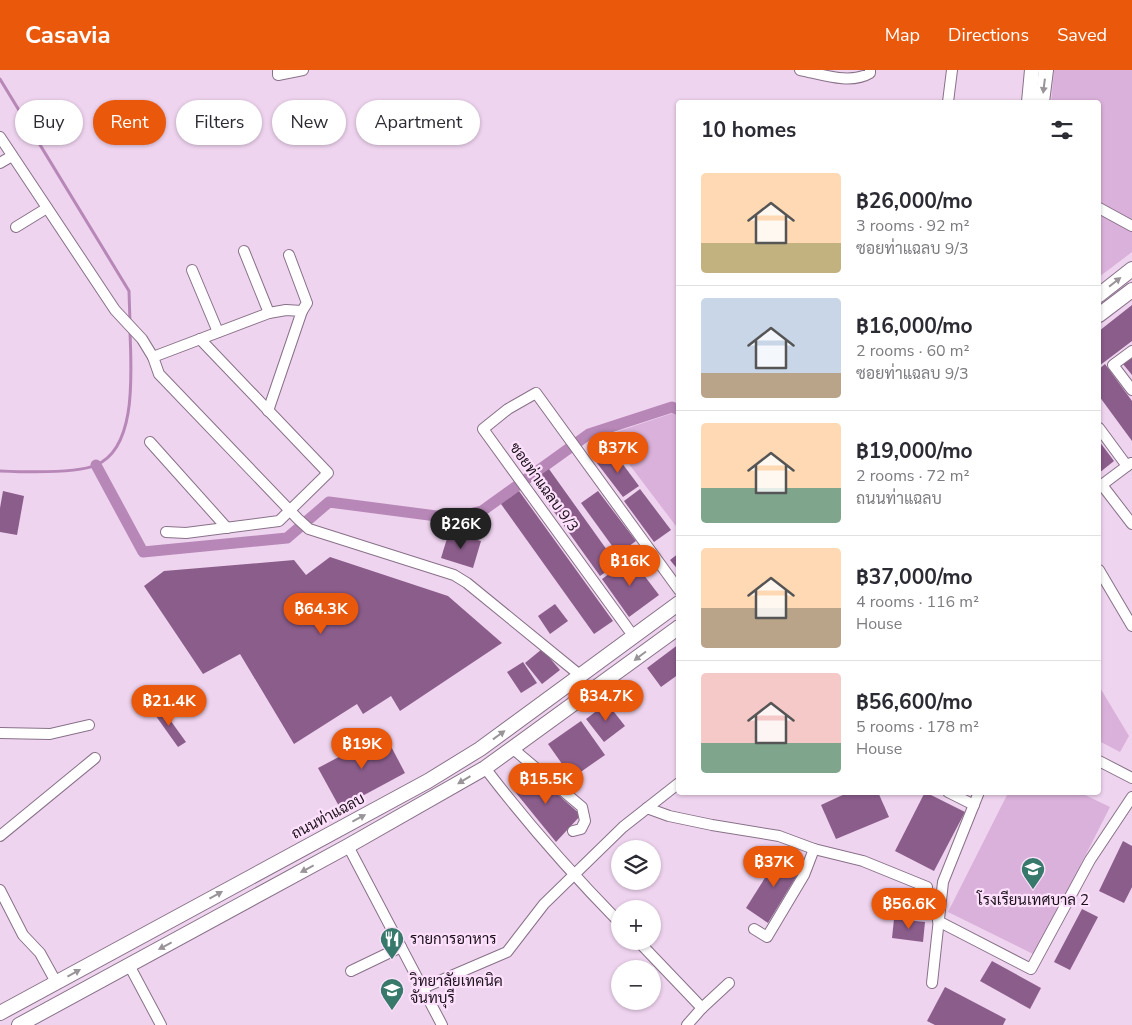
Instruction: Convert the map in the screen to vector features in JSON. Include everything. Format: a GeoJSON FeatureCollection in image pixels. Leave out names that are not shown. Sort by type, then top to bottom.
{"type":"FeatureCollection","features":[{"type":"Feature","properties":{"kind":"main road"},"geometry":{"type":"LineString","coordinates":[[1029,100],[1032,70]]}},
{"type":"Feature","properties":{"kind":"main road"},"geometry":{"type":"LineString","coordinates":[[1042,100],[1046,70]]}},
{"type":"Feature","properties":{"kind":"main road"},"geometry":{"type":"LineString","coordinates":[[1101,292],[1132,269]]}},
{"type":"Feature","properties":{"kind":"main road"},"geometry":{"type":"LineString","coordinates":[[1101,313],[1132,290]]}},
{"type":"Feature","properties":{"kind":"main road","name":"ถนนท่าแฉลบ"},"geometry":{"type":"LineString","coordinates":[[0,1013],[428,781],[472,754],[676,605]]}},
{"type":"Feature","properties":{"kind":"main road"},"geometry":{"type":"LineString","coordinates":[[19,1025],[348,846],[485,768],[676,629]]}},
{"type":"Feature","properties":{"kind":"main road"},"geometry":{"type":"LineString","coordinates":[[581,676],[593,691]]}},
{"type":"Feature","properties":{"kind":"main road"},"geometry":{"type":"LineString","coordinates":[[339,828],[348,846]]}},
{"type":"Feature","properties":{"kind":"street"},"geometry":{"type":"LineString","coordinates":[[278,70],[278,76],[303,70]]}},
{"type":"Feature","properties":{"kind":"street"},"geometry":{"type":"LineString","coordinates":[[800,70],[853,79],[862,78],[870,70]]}},
{"type":"Feature","properties":{"kind":"street"},"geometry":{"type":"LineString","coordinates":[[948,100],[952,70]]}},
{"type":"Feature","properties":{"kind":"street"},"geometry":{"type":"LineString","coordinates":[[0,137],[115,310],[142,340],[153,357],[159,374],[308,529],[454,575],[467,583],[581,676]]}},
{"type":"Feature","properties":{"kind":"street"},"geometry":{"type":"LineString","coordinates":[[0,163],[12,156]]}},
{"type":"Feature","properties":{"kind":"street"},"geometry":{"type":"LineString","coordinates":[[16,227],[47,208]]}},
{"type":"Feature","properties":{"kind":"street"},"geometry":{"type":"LineString","coordinates":[[1101,209],[1132,226]]}},
{"type":"Feature","properties":{"kind":"street"},"geometry":{"type":"LineString","coordinates":[[244,251],[269,314]]}},
{"type":"Feature","properties":{"kind":"street"},"geometry":{"type":"LineString","coordinates":[[268,411],[302,311],[307,303],[290,255]]}},
{"type":"Feature","properties":{"kind":"street"},"geometry":{"type":"LineString","coordinates":[[192,270],[218,332]]}},
{"type":"Feature","properties":{"kind":"street"},"geometry":{"type":"LineString","coordinates":[[153,357],[269,314],[286,310],[302,311]]}},
{"type":"Feature","properties":{"kind":"street"},"geometry":{"type":"LineString","coordinates":[[166,532],[186,534],[268,524],[279,520],[328,473],[200,339]]}},
{"type":"Feature","properties":{"kind":"street"},"geometry":{"type":"LineString","coordinates":[[1132,351],[1113,366],[1132,390]]}},
{"type":"Feature","properties":{"kind":"street","name":"ซอยท่าแฉลบ 9/3"},"geometry":{"type":"LineString","coordinates":[[634,637],[483,429],[508,409],[536,393],[676,586]]}},
{"type":"Feature","properties":{"kind":"street"},"geometry":{"type":"LineString","coordinates":[[1101,430],[1130,464],[1101,485]]}},
{"type":"Feature","properties":{"kind":"street"},"geometry":{"type":"LineString","coordinates":[[150,442],[227,528]]}},
{"type":"Feature","properties":{"kind":"street"},"geometry":{"type":"LineString","coordinates":[[1101,487],[1132,524]]}},
{"type":"Feature","properties":{"kind":"street"},"geometry":{"type":"LineString","coordinates":[[1101,573],[1132,626]]}},
{"type":"Feature","properties":{"kind":"street"},"geometry":{"type":"LineString","coordinates":[[0,733],[50,734],[89,725]]}},
{"type":"Feature","properties":{"kind":"street"},"geometry":{"type":"LineString","coordinates":[[512,748],[582,807],[585,821],[580,829],[573,831]]}},
{"type":"Feature","properties":{"kind":"street"},"geometry":{"type":"LineString","coordinates":[[0,836],[95,758]]}},
{"type":"Feature","properties":{"kind":"street"},"geometry":{"type":"LineString","coordinates":[[1101,762],[1132,778]]}},
{"type":"Feature","properties":{"kind":"street"},"geometry":{"type":"LineString","coordinates":[[485,768],[514,807],[573,876],[611,914]]}},
{"type":"Feature","properties":{"kind":"street"},"geometry":{"type":"LineString","coordinates":[[423,988],[507,952],[544,904],[623,827],[676,785]]}},
{"type":"Feature","properties":{"kind":"street"},"geometry":{"type":"LineString","coordinates":[[954,795],[974,805]]}},
{"type":"Feature","properties":{"kind":"street"},"geometry":{"type":"LineString","coordinates":[[932,983],[943,882],[978,795]]}},
{"type":"Feature","properties":{"kind":"street"},"geometry":{"type":"LineString","coordinates":[[938,921],[1031,969],[1090,860],[1132,798]]}},
{"type":"Feature","properties":{"kind":"street"},"geometry":{"type":"LineString","coordinates":[[646,808],[703,824],[779,836],[814,849],[863,861],[927,888]]}},
{"type":"Feature","properties":{"kind":"street"},"geometry":{"type":"LineString","coordinates":[[348,846],[442,1025]]}},
{"type":"Feature","properties":{"kind":"street"},"geometry":{"type":"LineString","coordinates":[[754,929],[767,937],[804,875],[814,849]]}},
{"type":"Feature","properties":{"kind":"street"},"geometry":{"type":"LineString","coordinates":[[0,890],[23,935],[40,953],[56,982]]}},
{"type":"Feature","properties":{"kind":"street"},"geometry":{"type":"LineString","coordinates":[[351,971],[401,947]]}},
{"type":"Feature","properties":{"kind":"street"},"geometry":{"type":"LineString","coordinates":[[647,950],[702,1008]]}},
{"type":"Feature","properties":{"kind":"street"},"geometry":{"type":"LineString","coordinates":[[129,965],[161,1025]]}},
{"type":"Feature","properties":{"kind":"street"},"geometry":{"type":"LineString","coordinates":[[687,1025],[729,983]]}},
{"type":"Feature","properties":{"kind":"shaded area"},"geometry":{"type":"Polygon","coordinates":[[[1054,70],[1132,70],[1132,252],[1101,275],[1101,100],[1051,100],[1054,70]]]}},
{"type":"Feature","properties":{"kind":"shaded area"},"geometry":{"type":"Polygon","coordinates":[[[673,413],[676,414],[676,526],[607,435],[673,413]]]}},
{"type":"Feature","properties":{"kind":"shaded area"},"geometry":{"type":"Polygon","coordinates":[[[1101,689],[1129,736],[1120,752],[1101,742],[1101,689]]]}},
{"type":"Feature","properties":{"kind":"shaded area"},"geometry":{"type":"Polygon","coordinates":[[[1007,795],[1085,795],[1110,807],[1035,955],[948,912],[1007,795]]]}},
{"type":"Feature","properties":{"kind":"building"},"geometry":{"type":"Polygon","coordinates":[[[1132,305],[1132,341],[1101,364],[1101,329],[1132,305]]]}},
{"type":"Feature","properties":{"kind":"building"},"geometry":{"type":"Polygon","coordinates":[[[1132,357],[1132,375],[1123,364],[1132,357]]]}},
{"type":"Feature","properties":{"kind":"building"},"geometry":{"type":"Polygon","coordinates":[[[1105,364],[1132,401],[1132,441],[1101,399],[1101,367],[1105,364]]]}},
{"type":"Feature","properties":{"kind":"building"},"geometry":{"type":"Polygon","coordinates":[[[1101,444],[1114,461],[1101,471],[1101,444]]]}},
{"type":"Feature","properties":{"kind":"building"},"geometry":{"type":"Polygon","coordinates":[[[613,451],[639,486],[623,497],[597,463],[613,451]]]}},
{"type":"Feature","properties":{"kind":"building"},"geometry":{"type":"Polygon","coordinates":[[[549,469],[617,564],[600,576],[532,481],[549,469]]]}},
{"type":"Feature","properties":{"kind":"building"},"geometry":{"type":"Polygon","coordinates":[[[640,489],[671,530],[654,542],[624,501],[640,489]]]}},
{"type":"Feature","properties":{"kind":"building"},"geometry":{"type":"Polygon","coordinates":[[[3,491],[24,496],[17,535],[0,532],[0,508],[3,491]]]}},
{"type":"Feature","properties":{"kind":"building"},"geometry":{"type":"Polygon","coordinates":[[[519,491],[613,621],[594,634],[501,504],[519,491]]]}},
{"type":"Feature","properties":{"kind":"building"},"geometry":{"type":"Polygon","coordinates":[[[598,491],[636,541],[618,554],[581,503],[598,491]]]}},
{"type":"Feature","properties":{"kind":"building"},"geometry":{"type":"Polygon","coordinates":[[[449,532],[481,541],[473,568],[441,558],[449,532]]]}},
{"type":"Feature","properties":{"kind":"building"},"geometry":{"type":"Polygon","coordinates":[[[676,555],[676,567],[670,560],[676,555]]]}},
{"type":"Feature","properties":{"kind":"building"},"geometry":{"type":"Polygon","coordinates":[[[330,557],[448,596],[502,643],[400,711],[391,696],[363,714],[357,704],[294,744],[240,654],[203,674],[144,586],[164,571],[294,560],[306,575],[330,557]]]}},
{"type":"Feature","properties":{"kind":"building"},"geometry":{"type":"Polygon","coordinates":[[[631,558],[659,595],[629,617],[602,579],[631,558]]]}},
{"type":"Feature","properties":{"kind":"building"},"geometry":{"type":"Polygon","coordinates":[[[555,604],[568,621],[550,634],[538,616],[555,604]]]}},
{"type":"Feature","properties":{"kind":"building"},"geometry":{"type":"Polygon","coordinates":[[[676,646],[676,676],[661,687],[647,668],[676,646]]]}},
{"type":"Feature","properties":{"kind":"building"},"geometry":{"type":"Polygon","coordinates":[[[542,649],[560,670],[542,684],[525,663],[542,649]]]}},
{"type":"Feature","properties":{"kind":"building"},"geometry":{"type":"Polygon","coordinates":[[[523,662],[537,683],[521,693],[507,672],[523,662]]]}},
{"type":"Feature","properties":{"kind":"building"},"geometry":{"type":"Polygon","coordinates":[[[630,681],[641,699],[623,710],[612,692],[630,681]]]}},
{"type":"Feature","properties":{"kind":"building"},"geometry":{"type":"Polygon","coordinates":[[[607,703],[625,726],[604,742],[586,719],[607,703]]]}},
{"type":"Feature","properties":{"kind":"building"},"geometry":{"type":"Polygon","coordinates":[[[160,706],[186,742],[178,747],[153,712],[160,706]]]}},
{"type":"Feature","properties":{"kind":"building"},"geometry":{"type":"Polygon","coordinates":[[[581,721],[605,755],[572,778],[548,744],[581,721]]]}},
{"type":"Feature","properties":{"kind":"building"},"geometry":{"type":"Polygon","coordinates":[[[384,733],[405,773],[340,808],[318,768],[384,733]]]}},
{"type":"Feature","properties":{"kind":"building"},"geometry":{"type":"Polygon","coordinates":[[[530,770],[581,815],[556,842],[512,788],[530,770]]]}},
{"type":"Feature","properties":{"kind":"building"},"geometry":{"type":"Polygon","coordinates":[[[843,795],[879,795],[889,817],[836,839],[821,805],[843,795]]]}},
{"type":"Feature","properties":{"kind":"building"},"geometry":{"type":"Polygon","coordinates":[[[923,795],[931,795],[965,812],[934,871],[895,851],[923,795]]]}},
{"type":"Feature","properties":{"kind":"building"},"geometry":{"type":"Polygon","coordinates":[[[1123,841],[1132,846],[1132,887],[1124,903],[1099,891],[1123,841]]]}},
{"type":"Feature","properties":{"kind":"building"},"geometry":{"type":"Polygon","coordinates":[[[780,854],[802,867],[768,923],[746,908],[780,854]]]}},
{"type":"Feature","properties":{"kind":"building"},"geometry":{"type":"Polygon","coordinates":[[[898,888],[930,893],[926,917],[895,912],[898,888]]]}},
{"type":"Feature","properties":{"kind":"building"},"geometry":{"type":"Polygon","coordinates":[[[1082,909],[1098,917],[1070,970],[1054,962],[1082,909]]]}},
{"type":"Feature","properties":{"kind":"building"},"geometry":{"type":"Polygon","coordinates":[[[894,919],[925,922],[923,942],[892,938],[894,919]]]}},
{"type":"Feature","properties":{"kind":"building"},"geometry":{"type":"Polygon","coordinates":[[[992,961],[1041,988],[1030,1009],[980,981],[992,961]]]}},
{"type":"Feature","properties":{"kind":"building"},"geometry":{"type":"Polygon","coordinates":[[[945,987],[1006,1019],[1003,1025],[935,1025],[927,1021],[945,987]]]}},
{"type":"Feature","properties":{"kind":"waterway"},"geometry":{"type":"LineString","coordinates":[[0,79],[129,291],[130,323]]}},
{"type":"Feature","properties":{"kind":"waterway"},"geometry":{"type":"LineString","coordinates":[[0,471],[49,472],[76,470],[96,465],[110,456],[119,442],[129,406],[131,386],[130,331]]}},
{"type":"Feature","properties":{"kind":"waterway"},"geometry":{"type":"LineString","coordinates":[[96,465],[143,552],[287,538],[329,502],[452,518],[482,511],[589,434],[672,407],[676,409]]}},
{"type":"Feature","properties":{"kind":"place","name":"โรงเรียนเทศบาล 2"},"geometry":{"type":"Point","coordinates":[1033,890]}},
{"type":"Feature","properties":{"kind":"place","name":"รายการอาหาร"},"geometry":{"type":"Point","coordinates":[392,960]}},
{"type":"Feature","properties":{"kind":"place","name":"วิทยาลัยเทคนิค จันทบุรี"},"geometry":{"type":"Point","coordinates":[392,1011]}}]}
